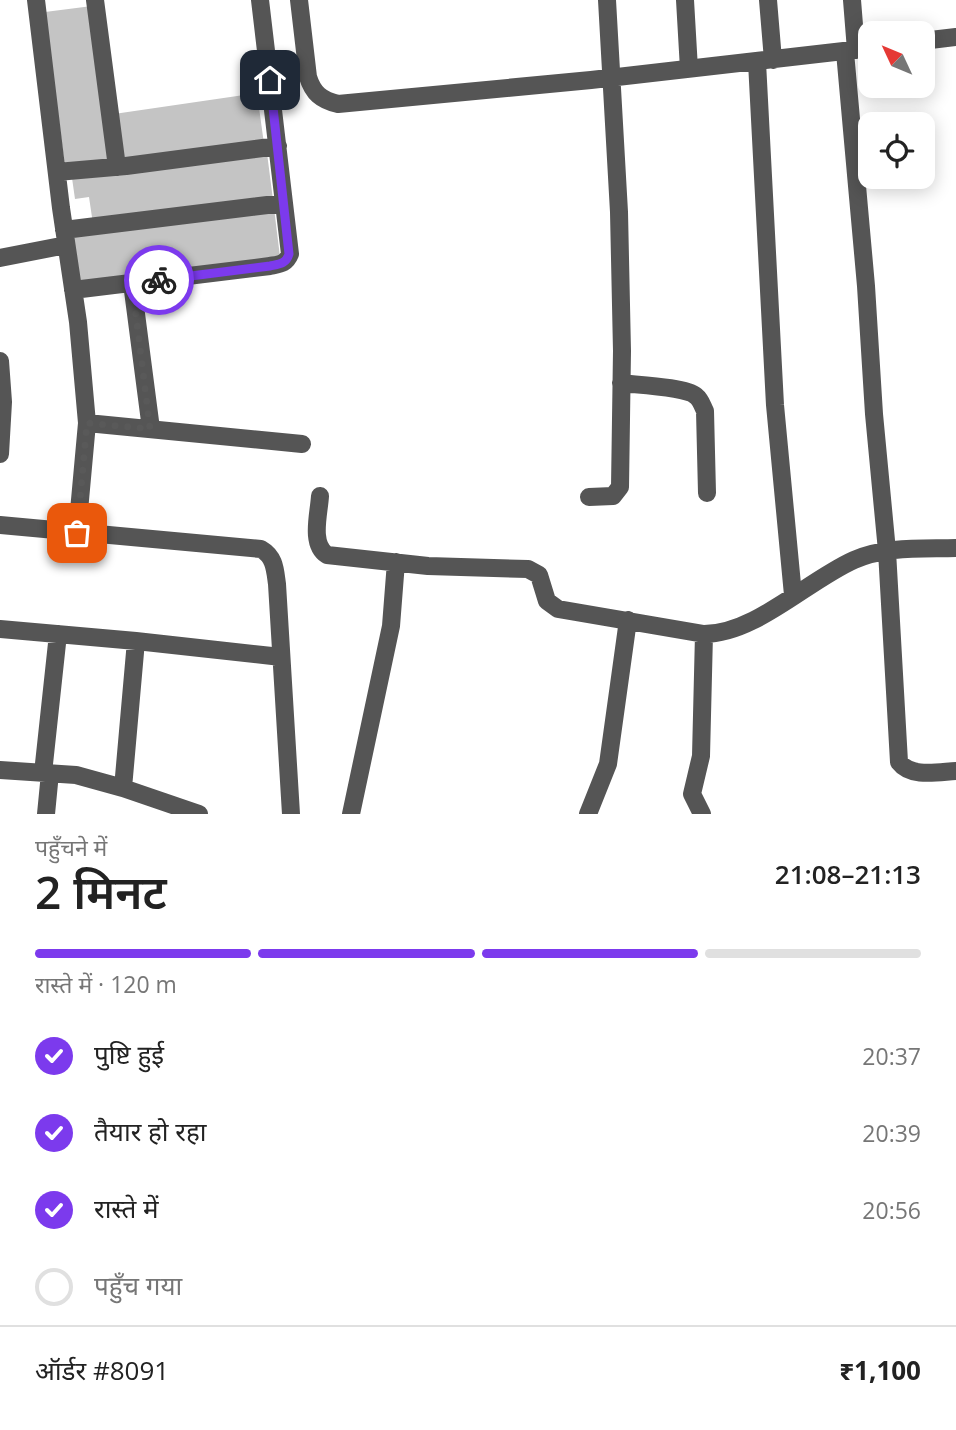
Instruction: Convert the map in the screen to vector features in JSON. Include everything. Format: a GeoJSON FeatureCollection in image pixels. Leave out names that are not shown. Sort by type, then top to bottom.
{"type":"FeatureCollection","features":[{"type":"Feature","properties":{"kind":"street"},"geometry":{"type":"LineString","coordinates":[[36,0],[87,423],[77,533]]}},
{"type":"Feature","properties":{"kind":"street"},"geometry":{"type":"LineString","coordinates":[[95,0],[117,167]]}},
{"type":"Feature","properties":{"kind":"street"},"geometry":{"type":"LineString","coordinates":[[73,290],[283,264],[288,260],[278,146],[260,0]]}},
{"type":"Feature","properties":{"kind":"street"},"geometry":{"type":"LineString","coordinates":[[299,0],[308,77],[312,89],[327,102],[338,104],[611,78],[857,50]]}},
{"type":"Feature","properties":{"kind":"street"},"geometry":{"type":"LineString","coordinates":[[589,497],[613,496],[620,487],[619,212],[607,0]]}},
{"type":"Feature","properties":{"kind":"street"},"geometry":{"type":"LineString","coordinates":[[685,0],[689,69]]}},
{"type":"Feature","properties":{"kind":"street"},"geometry":{"type":"LineString","coordinates":[[768,0],[765,61],[775,405],[793,595]]}},
{"type":"Feature","properties":{"kind":"street"},"geometry":{"type":"LineString","coordinates":[[852,0],[857,50],[866,286],[874,414],[887,551],[899,762],[904,769],[915,772],[956,771]]}},
{"type":"Feature","properties":{"kind":"street"},"geometry":{"type":"LineString","coordinates":[[935,39],[956,37]]}},
{"type":"Feature","properties":{"kind":"street"},"geometry":{"type":"LineString","coordinates":[[57,172],[278,146]]}},
{"type":"Feature","properties":{"kind":"street"},"geometry":{"type":"LineString","coordinates":[[0,258],[65,237],[284,203]]}},
{"type":"Feature","properties":{"kind":"street"},"geometry":{"type":"LineString","coordinates":[[132,283],[150,429]]}},
{"type":"Feature","properties":{"kind":"street"},"geometry":{"type":"LineString","coordinates":[[0,361],[0,454]]}},
{"type":"Feature","properties":{"kind":"street"},"geometry":{"type":"LineString","coordinates":[[621,383],[684,391],[701,400],[705,411],[707,493]]}},
{"type":"Feature","properties":{"kind":"street"},"geometry":{"type":"LineString","coordinates":[[87,423],[302,444]]}},
{"type":"Feature","properties":{"kind":"street"},"geometry":{"type":"LineString","coordinates":[[320,496],[317,543],[327,555],[428,566],[528,569],[539,575],[547,601],[558,609],[704,634],[725,632],[755,619],[827,573],[857,558],[887,551],[956,548]]}},
{"type":"Feature","properties":{"kind":"street"},"geometry":{"type":"LineString","coordinates":[[0,525],[261,550],[269,554],[274,563],[277,584],[291,814]]}},
{"type":"Feature","properties":{"kind":"street"},"geometry":{"type":"LineString","coordinates":[[351,814],[391,626],[396,562]]}},
{"type":"Feature","properties":{"kind":"street"},"geometry":{"type":"LineString","coordinates":[[588,814],[608,764],[628,620]]}},
{"type":"Feature","properties":{"kind":"street"},"geometry":{"type":"LineString","coordinates":[[0,629],[136,640],[282,657]]}},
{"type":"Feature","properties":{"kind":"street"},"geometry":{"type":"LineString","coordinates":[[702,814],[692,794],[701,756],[704,634]]}},
{"type":"Feature","properties":{"kind":"street"},"geometry":{"type":"LineString","coordinates":[[46,814],[46,773],[58,635]]}},
{"type":"Feature","properties":{"kind":"street"},"geometry":{"type":"LineString","coordinates":[[123,788],[136,640]]}},
{"type":"Feature","properties":{"kind":"street"},"geometry":{"type":"LineString","coordinates":[[0,770],[76,775],[199,814]]}},
{"type":"Feature","properties":{"kind":"building"},"geometry":{"type":"Polygon","coordinates":[[[92,6],[113,162],[65,168],[45,12],[92,6]]]}},
{"type":"Feature","properties":{"kind":"building"},"geometry":{"type":"Polygon","coordinates":[[[257,93],[264,144],[121,164],[114,114],[257,93]]]}},
{"type":"Feature","properties":{"kind":"building"},"geometry":{"type":"Polygon","coordinates":[[[267,153],[273,200],[93,224],[89,197],[75,199],[72,178],[267,153]]]}},
{"type":"Feature","properties":{"kind":"building"},"geometry":{"type":"Polygon","coordinates":[[[274,208],[280,257],[78,281],[72,233],[274,208]]]}},
{"type":"Feature","properties":{"kind":"way so far"},"geometry":{"type":"LineString","coordinates":[[77,533],[87,423],[150,429],[132,283],[159,280]]}},
{"type":"Feature","properties":{"kind":"route"},"geometry":{"type":"LineString","coordinates":[[159,280],[283,264],[288,260],[270,80]]}}]}
